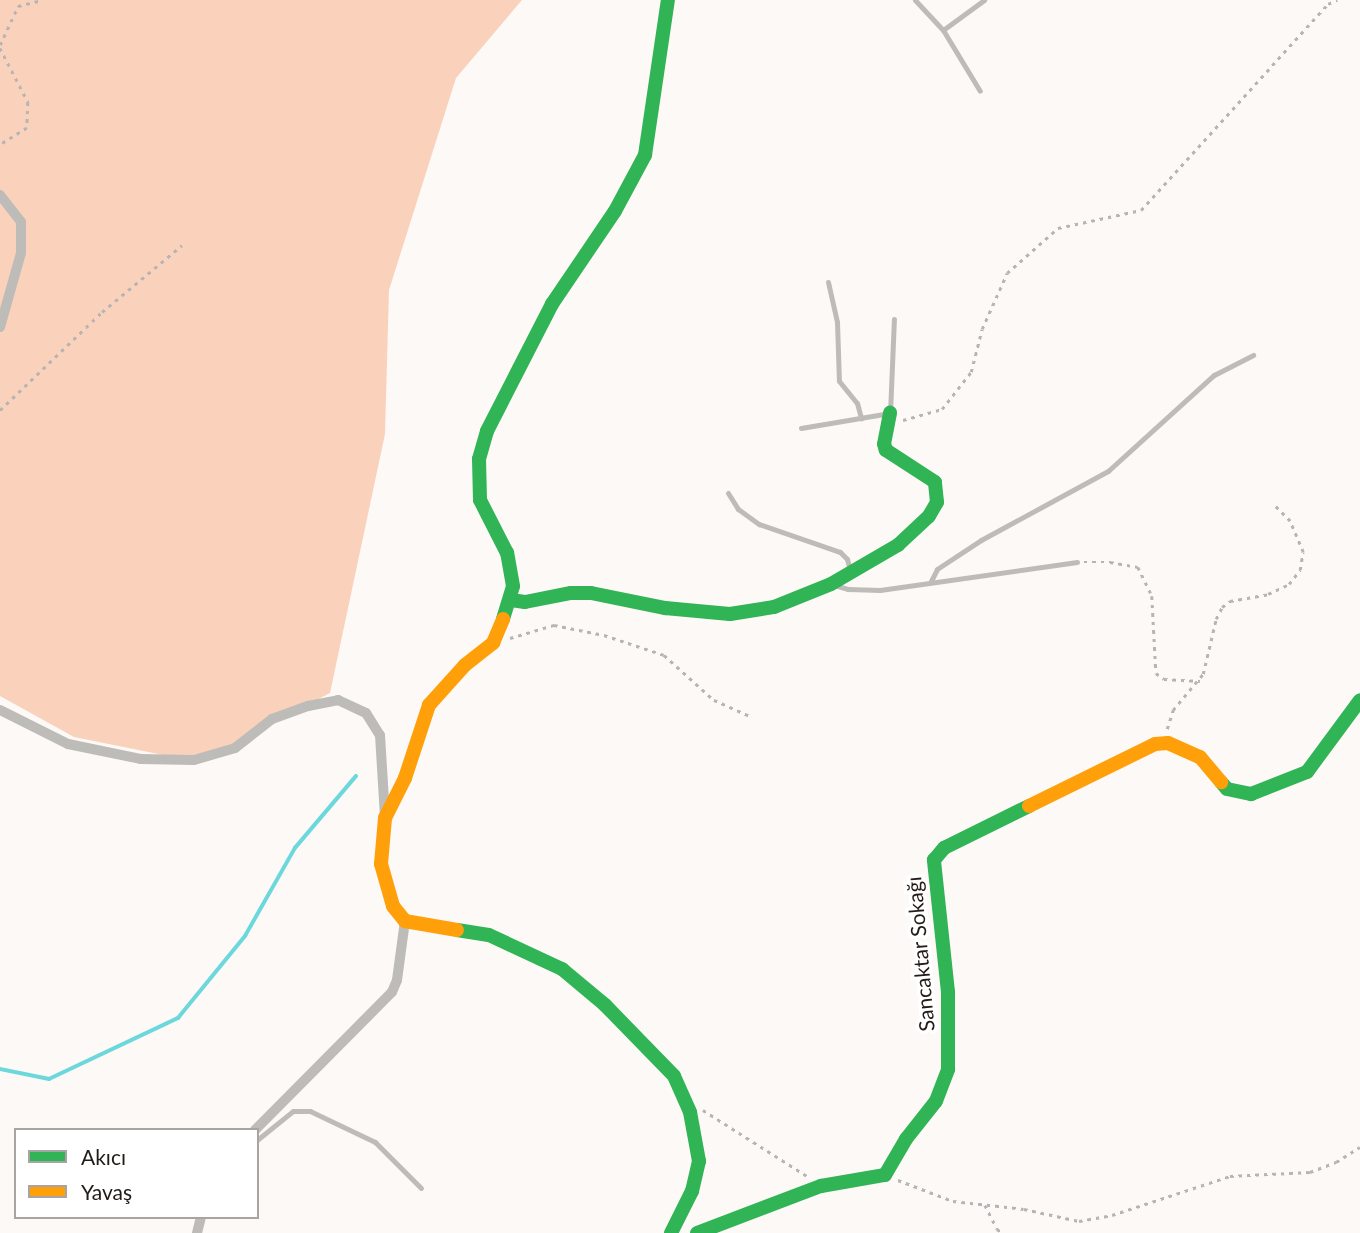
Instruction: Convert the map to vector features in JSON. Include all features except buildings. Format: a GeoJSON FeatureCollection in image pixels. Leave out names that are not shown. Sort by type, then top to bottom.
{"type":"FeatureCollection","features":[{"type":"Feature","properties":{"kind":"street"},"geometry":{"type":"LineString","coordinates":[[385,818],[405,778],[429,705],[465,664],[493,643],[511,600],[513,586],[507,553],[480,500],[480,459],[488,431],[552,304],[615,211],[645,155],[668,0]]}},
{"type":"Feature","properties":{"kind":"street"},"geometry":{"type":"LineString","coordinates":[[0,195],[21,222],[20,253],[0,327]]}},
{"type":"Feature","properties":{"kind":"street"},"geometry":{"type":"LineString","coordinates":[[511,600],[525,602],[571,593],[591,593],[665,608],[730,614],[774,607],[831,584],[914,532],[937,502],[938,488],[935,482],[886,450],[885,436],[890,418]]}},
{"type":"Feature","properties":{"kind":"street"},"geometry":{"type":"LineString","coordinates":[[0,710],[68,744],[141,759],[194,760],[235,748],[272,719],[308,706],[338,700],[366,713],[380,735],[385,782],[381,864],[393,906],[405,921],[489,935],[562,969],[605,1005],[668,1069],[685,1097],[695,1129],[698,1168],[692,1191],[671,1233]]}},
{"type":"Feature","properties":{"kind":"street"},"geometry":{"type":"LineString","coordinates":[[1168,743],[1200,757],[1227,789],[1251,794],[1307,772],[1360,700]]}},
{"type":"Feature","properties":{"kind":"street","name":"Sancaktar Sokağı"},"geometry":{"type":"LineString","coordinates":[[885,1175],[906,1139],[941,1093],[948,1069],[948,992],[933,869],[937,855],[954,842],[1155,744],[1168,743]]}},
{"type":"Feature","properties":{"kind":"street"},"geometry":{"type":"LineString","coordinates":[[257,1128],[392,992],[397,980],[405,921]]}},
{"type":"Feature","properties":{"kind":"street"},"geometry":{"type":"LineString","coordinates":[[697,1233],[821,1186],[885,1175]]}},
{"type":"Feature","properties":{"kind":"lane"},"geometry":{"type":"LineString","coordinates":[[915,0],[943,30],[980,91]]}},
{"type":"Feature","properties":{"kind":"lane"},"geometry":{"type":"LineString","coordinates":[[943,30],[984,0]]}},
{"type":"Feature","properties":{"kind":"lane"},"geometry":{"type":"LineString","coordinates":[[828,282],[837,322],[839,381],[857,403],[861,418]]}},
{"type":"Feature","properties":{"kind":"lane"},"geometry":{"type":"LineString","coordinates":[[801,428],[861,418],[890,418],[894,318]]}},
{"type":"Feature","properties":{"kind":"lane"},"geometry":{"type":"LineString","coordinates":[[931,581],[937,569],[981,540],[1108,471],[1213,375],[1253,355]]}},
{"type":"Feature","properties":{"kind":"lane"},"geometry":{"type":"LineString","coordinates":[[728,493],[738,509],[759,524],[840,552],[847,559],[851,573]]}},
{"type":"Feature","properties":{"kind":"lane"},"geometry":{"type":"LineString","coordinates":[[831,584],[865,591],[931,581],[1008,574],[1077,562]]}},
{"type":"Feature","properties":{"kind":"lane"},"geometry":{"type":"LineString","coordinates":[[259,1138],[293,1111],[310,1111],[375,1142],[421,1188]]}},
{"type":"Feature","properties":{"kind":"path"},"geometry":{"type":"LineString","coordinates":[[0,145],[27,128],[28,102],[0,47],[18,6],[42,0]]}},
{"type":"Feature","properties":{"kind":"path"},"geometry":{"type":"LineString","coordinates":[[890,418],[942,409],[971,372],[982,330],[1007,273],[1058,228],[1141,210],[1328,4],[1338,0]]}},
{"type":"Feature","properties":{"kind":"path"},"geometry":{"type":"LineString","coordinates":[[0,410],[102,312],[182,245]]}},
{"type":"Feature","properties":{"kind":"path"},"geometry":{"type":"LineString","coordinates":[[1168,743],[1167,728],[1171,714],[1200,681],[1222,607],[1230,601],[1289,584],[1300,570],[1303,552],[1299,542],[1287,516],[1274,505]]}},
{"type":"Feature","properties":{"kind":"path"},"geometry":{"type":"LineString","coordinates":[[1077,562],[1110,562],[1138,567],[1152,596],[1156,673],[1164,679],[1200,681]]}},
{"type":"Feature","properties":{"kind":"path"},"geometry":{"type":"LineString","coordinates":[[493,643],[554,625],[604,635],[664,655],[714,699],[750,716]]}},
{"type":"Feature","properties":{"kind":"path"},"geometry":{"type":"LineString","coordinates":[[685,1097],[821,1186]]}},
{"type":"Feature","properties":{"kind":"path"},"geometry":{"type":"LineString","coordinates":[[885,1175],[953,1201],[1079,1221],[1112,1215],[1230,1177],[1310,1172],[1336,1162],[1360,1147]]}},
{"type":"Feature","properties":{"kind":"path"},"geometry":{"type":"LineString","coordinates":[[985,1205],[996,1231],[1003,1233]]}},
{"type":"Feature","properties":{"kind":"shaded area"},"geometry":{"type":"Polygon","coordinates":[[[0,0],[522,0],[456,78],[389,290],[385,434],[330,693],[198,762],[74,737],[0,696],[0,0]]]}},
{"type":"Feature","properties":{"kind":"waterway"},"geometry":{"type":"LineString","coordinates":[[0,1069],[49,1079],[178,1018],[245,936],[295,848],[356,776]]}},
{"type":"Feature","properties":{"kind":"traffic: fast"},"geometry":{"type":"LineString","coordinates":[[503,619],[513,586],[507,553],[480,500],[479,459],[487,431],[552,304],[615,211],[645,155],[668,0]]}},
{"type":"Feature","properties":{"kind":"traffic: fast"},"geometry":{"type":"LineString","coordinates":[[511,600],[525,602],[571,593],[591,593],[665,608],[730,614],[774,607],[831,584],[898,545],[929,516],[937,502],[935,482],[886,450],[884,444],[890,413]]}},
{"type":"Feature","properties":{"kind":"traffic: fast"},"geometry":{"type":"LineString","coordinates":[[1221,782],[1227,789],[1251,794],[1307,772],[1360,700]]}},
{"type":"Feature","properties":{"kind":"traffic: fast"},"geometry":{"type":"LineString","coordinates":[[697,1233],[821,1186],[885,1175],[906,1139],[936,1101],[948,1069],[948,992],[934,860],[944,848],[1029,806]]}},
{"type":"Feature","properties":{"kind":"traffic: fast"},"geometry":{"type":"LineString","coordinates":[[457,930],[489,935],[562,969],[605,1005],[674,1076],[690,1112],[699,1161],[692,1191],[671,1233]]}},
{"type":"Feature","properties":{"kind":"traffic: slow"},"geometry":{"type":"LineString","coordinates":[[457,930],[405,921],[393,906],[381,864],[385,818],[405,778],[429,705],[465,665],[493,643],[503,619]]}},
{"type":"Feature","properties":{"kind":"traffic: slow"},"geometry":{"type":"LineString","coordinates":[[1029,806],[1155,744],[1168,743],[1200,757],[1221,782]]}}]}
